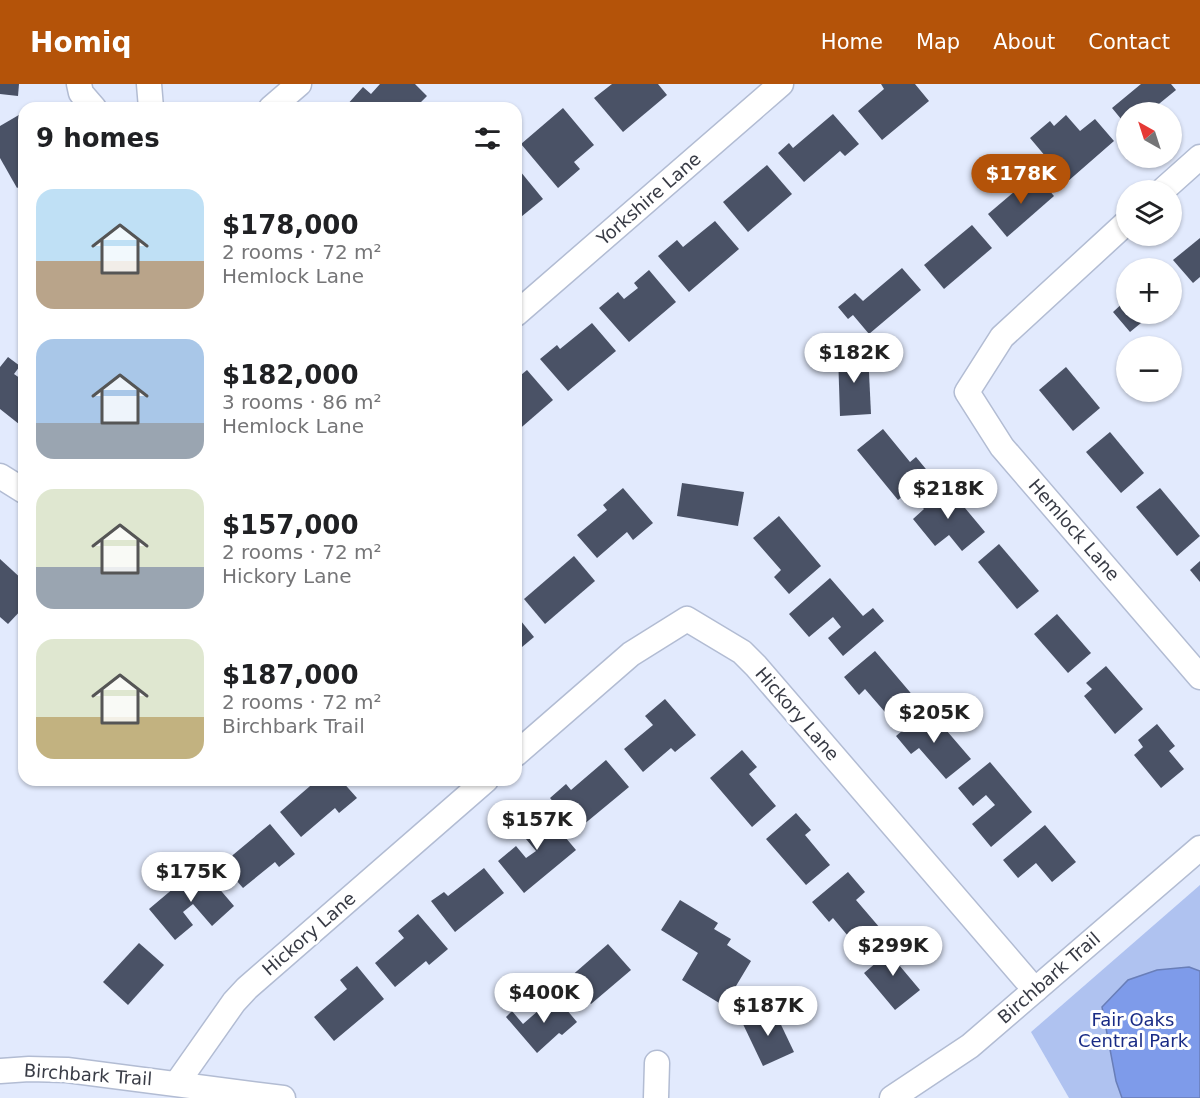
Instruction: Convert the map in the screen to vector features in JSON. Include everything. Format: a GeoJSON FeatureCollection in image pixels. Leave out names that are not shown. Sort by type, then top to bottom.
{"type":"FeatureCollection","features":[{"type":"Feature","properties":{"kind":"street"},"geometry":{"type":"LineString","coordinates":[[79,84],[81,93],[89,102]]}},
{"type":"Feature","properties":{"kind":"street"},"geometry":{"type":"LineString","coordinates":[[149,84],[150,102]]}},
{"type":"Feature","properties":{"kind":"street"},"geometry":{"type":"LineString","coordinates":[[278,102],[299,84]]}},
{"type":"Feature","properties":{"kind":"street","name":"Yorkshire Lane"},"geometry":{"type":"LineString","coordinates":[[522,309],[781,84]]}},
{"type":"Feature","properties":{"kind":"street"},"geometry":{"type":"LineString","coordinates":[[1175,180],[1200,158]]}},
{"type":"Feature","properties":{"kind":"street","name":"Hemlock Lane"},"geometry":{"type":"LineString","coordinates":[[1116,232],[1002,337],[967,392],[1002,447],[1200,677]]}},
{"type":"Feature","properties":{"kind":"street"},"geometry":{"type":"LineString","coordinates":[[0,476],[18,487]]}},
{"type":"Feature","properties":{"kind":"street","name":"Hickory Lane"},"geometry":{"type":"LineString","coordinates":[[522,749],[632,654],[687,619],[742,652],[756,666],[1035,990]]}},
{"type":"Feature","properties":{"kind":"street","name":"Hickory Lane"},"geometry":{"type":"LineString","coordinates":[[190,1089],[234,1002],[247,988],[479,786]]}},
{"type":"Feature","properties":{"kind":"street","name":"Birchbark Trail"},"geometry":{"type":"LineString","coordinates":[[892,1098],[970,1046],[1200,848]]}},
{"type":"Feature","properties":{"kind":"street"},"geometry":{"type":"LineString","coordinates":[[656,1098],[657,1063]]}},
{"type":"Feature","properties":{"kind":"street","name":"Birchbark Trail"},"geometry":{"type":"LineString","coordinates":[[0,1071],[67,1070],[190,1089],[283,1098]]}},
{"type":"Feature","properties":{"kind":"green space","name":"Fair Oaks Central Park"},"geometry":{"type":"Polygon","coordinates":[[[1200,885],[1200,1098],[1069,1098],[1031,1032],[1200,885]]]}},
{"type":"Feature","properties":{"kind":"water"},"geometry":{"type":"Polygon","coordinates":[[[1189,967],[1200,971],[1200,1098],[1122,1098],[1116,1081],[1102,1007],[1128,980],[1157,970],[1189,967]]]}},
{"type":"Feature","properties":{"kind":"building"},"geometry":{"type":"Polygon","coordinates":[[[0,84],[19,84],[18,96],[0,94],[0,84]]]}},
{"type":"Feature","properties":{"kind":"building"},"geometry":{"type":"Polygon","coordinates":[[[380,84],[415,84],[427,96],[421,102],[350,102],[363,87],[371,94],[380,84]]]}},
{"type":"Feature","properties":{"kind":"building"},"geometry":{"type":"Polygon","coordinates":[[[612,84],[658,84],[667,95],[623,132],[594,98],[612,84]]]}},
{"type":"Feature","properties":{"kind":"building"},"geometry":{"type":"Polygon","coordinates":[[[881,84],[915,84],[929,101],[882,140],[858,111],[884,89],[881,84]]]}},
{"type":"Feature","properties":{"kind":"building"},"geometry":{"type":"Polygon","coordinates":[[[1141,84],[1171,84],[1176,90],[1161,102],[1119,102],[1141,84]]]}},
{"type":"Feature","properties":{"kind":"building"},"geometry":{"type":"Polygon","coordinates":[[[563,108],[594,145],[574,162],[580,169],[558,188],[522,143],[563,108]]]}},
{"type":"Feature","properties":{"kind":"building"},"geometry":{"type":"Polygon","coordinates":[[[833,114],[859,144],[845,156],[840,151],[804,182],[778,153],[789,143],[793,148],[833,114]]]}},
{"type":"Feature","properties":{"kind":"building"},"geometry":{"type":"Polygon","coordinates":[[[1066,115],[1080,131],[1095,119],[1114,141],[1067,182],[1030,138],[1050,121],[1054,126],[1066,115]]]}},
{"type":"Feature","properties":{"kind":"building"},"geometry":{"type":"Polygon","coordinates":[[[18,116],[17,188],[0,158],[0,126],[18,116]]]}},
{"type":"Feature","properties":{"kind":"building"},"geometry":{"type":"Polygon","coordinates":[[[767,165],[792,194],[748,232],[723,202],[767,165]]]}},
{"type":"Feature","properties":{"kind":"building"},"geometry":{"type":"Polygon","coordinates":[[[522,173],[543,199],[522,216],[522,173]]]}},
{"type":"Feature","properties":{"kind":"building"},"geometry":{"type":"Polygon","coordinates":[[[1035,174],[1054,196],[1007,237],[988,214],[1035,174]]]}},
{"type":"Feature","properties":{"kind":"building"},"geometry":{"type":"Polygon","coordinates":[[[715,221],[739,249],[689,292],[658,256],[677,240],[683,247],[715,221]]]}},
{"type":"Feature","properties":{"kind":"building"},"geometry":{"type":"Polygon","coordinates":[[[972,225],[992,248],[944,289],[924,265],[972,225]]]}},
{"type":"Feature","properties":{"kind":"building"},"geometry":{"type":"Polygon","coordinates":[[[1200,238],[1200,277],[1193,283],[1182,270],[1182,258],[1175,258],[1200,238]]]}},
{"type":"Feature","properties":{"kind":"building"},"geometry":{"type":"Polygon","coordinates":[[[902,268],[921,290],[869,334],[853,315],[848,319],[838,307],[855,293],[863,301],[902,268]]]}},
{"type":"Feature","properties":{"kind":"building"},"geometry":{"type":"Polygon","coordinates":[[[649,270],[676,302],[629,342],[599,308],[618,292],[624,299],[638,288],[634,283],[649,270]]]}},
{"type":"Feature","properties":{"kind":"building"},"geometry":{"type":"Polygon","coordinates":[[[592,323],[616,351],[568,391],[540,359],[557,345],[560,349],[592,323]]]}},
{"type":"Feature","properties":{"kind":"building"},"geometry":{"type":"Polygon","coordinates":[[[1123,324],[1140,324],[1130,332],[1123,324]]]}},
{"type":"Feature","properties":{"kind":"building"},"geometry":{"type":"Polygon","coordinates":[[[868,352],[871,414],[840,416],[838,354],[868,352]]]}},
{"type":"Feature","properties":{"kind":"building"},"geometry":{"type":"Polygon","coordinates":[[[8,357],[18,364],[14,374],[18,377],[18,423],[0,409],[0,367],[8,357]]]}},
{"type":"Feature","properties":{"kind":"building"},"geometry":{"type":"Polygon","coordinates":[[[1066,367],[1100,408],[1073,431],[1039,390],[1066,367]]]}},
{"type":"Feature","properties":{"kind":"building"},"geometry":{"type":"Polygon","coordinates":[[[527,370],[553,400],[522,427],[522,374],[527,370]]]}},
{"type":"Feature","properties":{"kind":"building"},"geometry":{"type":"Polygon","coordinates":[[[883,429],[910,462],[916,457],[930,474],[898,500],[857,450],[883,429]]]}},
{"type":"Feature","properties":{"kind":"building"},"geometry":{"type":"Polygon","coordinates":[[[1110,432],[1144,473],[1121,493],[1086,452],[1110,432]]]}},
{"type":"Feature","properties":{"kind":"building"},"geometry":{"type":"Polygon","coordinates":[[[682,483],[744,492],[738,526],[677,516],[682,483]]]}},
{"type":"Feature","properties":{"kind":"building"},"geometry":{"type":"Polygon","coordinates":[[[945,484],[985,532],[962,551],[949,535],[935,546],[913,519],[924,509],[920,505],[945,484]]]}},
{"type":"Feature","properties":{"kind":"building"},"geometry":{"type":"Polygon","coordinates":[[[623,488],[653,523],[633,540],[627,532],[597,558],[577,535],[607,510],[603,505],[623,488]]]}},
{"type":"Feature","properties":{"kind":"building"},"geometry":{"type":"Polygon","coordinates":[[[1160,488],[1200,536],[1177,556],[1136,507],[1160,488]]]}},
{"type":"Feature","properties":{"kind":"building"},"geometry":{"type":"Polygon","coordinates":[[[779,516],[821,566],[789,594],[774,577],[781,570],[753,538],[779,516]]]}},
{"type":"Feature","properties":{"kind":"building"},"geometry":{"type":"Polygon","coordinates":[[[999,544],[1039,591],[1017,609],[978,562],[999,544]]]}},
{"type":"Feature","properties":{"kind":"building"},"geometry":{"type":"Polygon","coordinates":[[[574,556],[595,581],[545,624],[524,599],[574,556]]]}},
{"type":"Feature","properties":{"kind":"building"},"geometry":{"type":"Polygon","coordinates":[[[0,559],[18,576],[18,613],[8,624],[0,617],[0,559]]]}},
{"type":"Feature","properties":{"kind":"building"},"geometry":{"type":"Polygon","coordinates":[[[1200,561],[1200,582],[1190,570],[1200,561]]]}},
{"type":"Feature","properties":{"kind":"building"},"geometry":{"type":"Polygon","coordinates":[[[830,578],[863,616],[873,608],[884,621],[843,656],[828,638],[841,627],[833,617],[809,637],[789,614],[830,578]]]}},
{"type":"Feature","properties":{"kind":"building"},"geometry":{"type":"Polygon","coordinates":[[[1057,614],[1091,653],[1068,673],[1034,634],[1057,614]]]}},
{"type":"Feature","properties":{"kind":"building"},"geometry":{"type":"Polygon","coordinates":[[[522,622],[534,637],[522,647],[522,622]]]}},
{"type":"Feature","properties":{"kind":"building"},"geometry":{"type":"Polygon","coordinates":[[[875,651],[915,698],[891,719],[865,689],[859,695],[844,677],[875,651]]]}},
{"type":"Feature","properties":{"kind":"building"},"geometry":{"type":"Polygon","coordinates":[[[1106,666],[1143,709],[1115,734],[1084,696],[1092,689],[1086,683],[1106,666]]]}},
{"type":"Feature","properties":{"kind":"building"},"geometry":{"type":"Polygon","coordinates":[[[665,699],[696,735],[675,752],[671,748],[643,772],[624,749],[653,725],[645,716],[665,699]]]}},
{"type":"Feature","properties":{"kind":"building"},"geometry":{"type":"Polygon","coordinates":[[[928,709],[971,759],[946,779],[919,748],[911,754],[896,736],[928,709]]]}},
{"type":"Feature","properties":{"kind":"building"},"geometry":{"type":"Polygon","coordinates":[[[1157,724],[1175,746],[1169,751],[1184,769],[1161,788],[1134,755],[1143,747],[1138,740],[1157,724]]]}},
{"type":"Feature","properties":{"kind":"building"},"geometry":{"type":"Polygon","coordinates":[[[742,750],[757,767],[749,774],[776,806],[752,827],[710,778],[742,750]]]}},
{"type":"Feature","properties":{"kind":"building"},"geometry":{"type":"Polygon","coordinates":[[[606,760],[629,787],[577,830],[550,798],[566,784],[571,790],[606,760]]]}},
{"type":"Feature","properties":{"kind":"building"},"geometry":{"type":"Polygon","coordinates":[[[990,762],[1032,812],[991,847],[972,824],[995,805],[986,795],[973,806],[958,788],[990,762]]]}},
{"type":"Feature","properties":{"kind":"building"},"geometry":{"type":"Polygon","coordinates":[[[310,786],[346,786],[357,798],[339,813],[335,808],[301,837],[280,812],[310,786]]]}},
{"type":"Feature","properties":{"kind":"building"},"geometry":{"type":"Polygon","coordinates":[[[540,807],[576,850],[524,893],[498,861],[516,846],[526,858],[536,851],[516,827],[540,807]]]}},
{"type":"Feature","properties":{"kind":"building"},"geometry":{"type":"Polygon","coordinates":[[[796,813],[811,830],[805,835],[830,865],[806,885],[766,839],[796,813]]]}},
{"type":"Feature","properties":{"kind":"building"},"geometry":{"type":"Polygon","coordinates":[[[270,824],[295,854],[279,867],[275,862],[243,888],[222,864],[270,824]]]}},
{"type":"Feature","properties":{"kind":"building"},"geometry":{"type":"Polygon","coordinates":[[[1045,825],[1076,862],[1052,882],[1036,863],[1018,878],[1003,860],[1045,825]]]}},
{"type":"Feature","properties":{"kind":"building"},"geometry":{"type":"Polygon","coordinates":[[[200,866],[234,906],[212,926],[193,904],[183,912],[193,925],[175,940],[149,909],[200,866]]]}},
{"type":"Feature","properties":{"kind":"building"},"geometry":{"type":"Polygon","coordinates":[[[484,868],[504,893],[455,932],[431,901],[444,892],[448,896],[484,868]]]}},
{"type":"Feature","properties":{"kind":"building"},"geometry":{"type":"Polygon","coordinates":[[[848,872],[865,892],[856,900],[880,928],[858,948],[833,918],[829,922],[812,902],[848,872]]]}},
{"type":"Feature","properties":{"kind":"building"},"geometry":{"type":"Polygon","coordinates":[[[680,900],[718,923],[714,929],[731,939],[727,945],[751,961],[724,1006],[682,980],[698,953],[661,930],[680,900]]]}},
{"type":"Feature","properties":{"kind":"building"},"geometry":{"type":"Polygon","coordinates":[[[418,914],[448,949],[429,965],[426,961],[395,987],[375,963],[404,938],[398,931],[418,914]]]}},
{"type":"Feature","properties":{"kind":"building"},"geometry":{"type":"Polygon","coordinates":[[[903,940],[913,952],[899,965],[920,990],[895,1010],[864,973],[903,940]]]}},
{"type":"Feature","properties":{"kind":"building"},"geometry":{"type":"Polygon","coordinates":[[[139,943],[164,965],[128,1005],[103,982],[139,943]]]}},
{"type":"Feature","properties":{"kind":"building"},"geometry":{"type":"Polygon","coordinates":[[[608,944],[631,970],[591,1004],[569,978],[608,944]]]}},
{"type":"Feature","properties":{"kind":"building"},"geometry":{"type":"Polygon","coordinates":[[[357,966],[384,999],[334,1041],[314,1017],[347,989],[340,980],[357,966]]]}},
{"type":"Feature","properties":{"kind":"building"},"geometry":{"type":"Polygon","coordinates":[[[555,996],[577,1022],[562,1035],[559,1033],[537,1053],[506,1017],[512,1011],[523,1024],[555,996]]]}},
{"type":"Feature","properties":{"kind":"building"},"geometry":{"type":"Polygon","coordinates":[[[773,1008],[794,1052],[763,1066],[742,1022],[773,1008]]]}}]}
